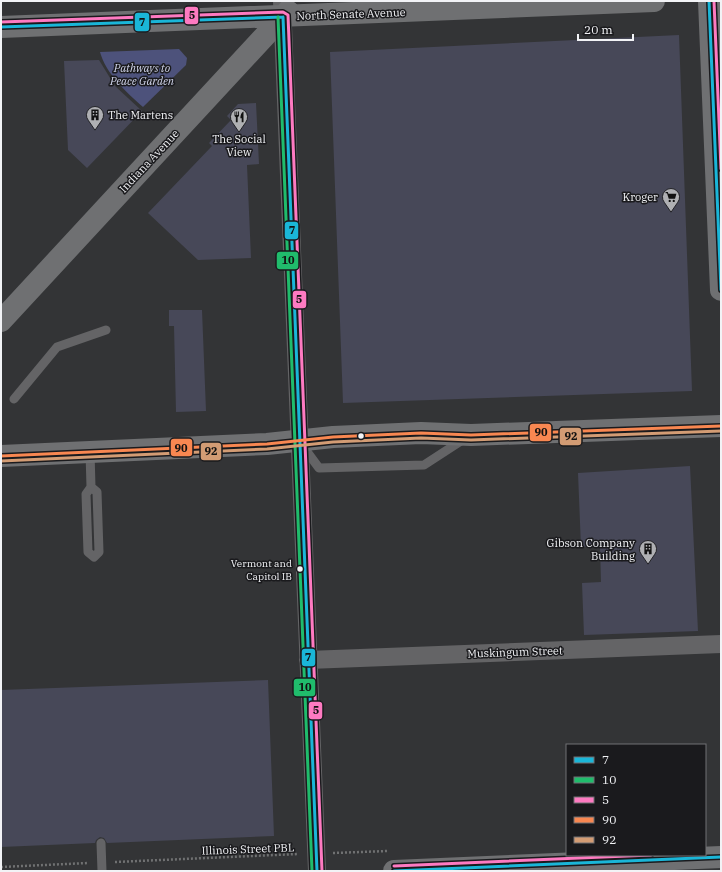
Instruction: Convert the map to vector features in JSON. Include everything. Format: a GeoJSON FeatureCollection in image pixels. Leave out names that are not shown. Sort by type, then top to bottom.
{"type":"FeatureCollection","features":[{"type":"Feature","properties":{"kind":"main road","name":"Indiana Avenue"},"geometry":{"type":"LineString","coordinates":[[1,321],[282,9],[297,1]]}},
{"type":"Feature","properties":{"kind":"main road","name":"North Senate Avenue"},"geometry":{"type":"LineString","coordinates":[[1,27],[282,9],[654,1]]}},
{"type":"Feature","properties":{"kind":"main road"},"geometry":{"type":"LineString","coordinates":[[709,1],[719,212],[721,290]]}},
{"type":"Feature","properties":{"kind":"main road"},"geometry":{"type":"LineString","coordinates":[[1,456],[267,444],[299,440],[421,433],[471,435],[721,426]]}},
{"type":"Feature","properties":{"kind":"main road"},"geometry":{"type":"LineString","coordinates":[[392,861],[533,869],[721,857]]}},
{"type":"Feature","properties":{"kind":"street"},"geometry":{"type":"LineString","coordinates":[[282,9],[316,862]]}},
{"type":"Feature","properties":{"kind":"street","name":"Muskingum Street"},"geometry":{"type":"LineString","coordinates":[[308,660],[721,644]]}},
{"type":"Feature","properties":{"kind":"lane"},"geometry":{"type":"LineString","coordinates":[[14,399],[57,347],[106,330]]}},
{"type":"Feature","properties":{"kind":"lane"},"geometry":{"type":"LineString","coordinates":[[299,440],[319,468],[325,468],[424,465],[471,435]]}},
{"type":"Feature","properties":{"kind":"lane"},"geometry":{"type":"LineString","coordinates":[[90,452],[91,487],[86,494],[86,501],[88,552],[94,557],[99,552],[97,492],[91,487]]}},
{"type":"Feature","properties":{"kind":"lane"},"geometry":{"type":"LineString","coordinates":[[101,843],[102,867]]}},
{"type":"Feature","properties":{"kind":"path","name":"Illinois Street PBL"},"geometry":{"type":"LineString","coordinates":[[1,867],[102,867],[392,861]]}},
{"type":"Feature","properties":{"kind":"green space","name":"Pathways to Peace Garden"},"geometry":{"type":"Polygon","coordinates":[[[179,49],[187,58],[186,65],[143,107],[117,82],[107,68],[100,52],[179,49]]]}},
{"type":"Feature","properties":{"kind":"building"},"geometry":{"type":"Polygon","coordinates":[[[679,35],[692,391],[343,403],[330,52],[679,35]]]}},
{"type":"Feature","properties":{"kind":"building","name":"The Martens"},"geometry":{"type":"Polygon","coordinates":[[[99,60],[115,86],[142,111],[87,168],[68,150],[64,61],[99,60]]]}},
{"type":"Feature","properties":{"kind":"building"},"geometry":{"type":"Polygon","coordinates":[[[256,103],[259,164],[247,165],[251,258],[198,260],[148,213],[212,146],[209,143],[231,120],[227,116],[238,104],[256,103]]]}},
{"type":"Feature","properties":{"kind":"building"},"geometry":{"type":"Polygon","coordinates":[[[169,310],[202,310],[206,411],[176,412],[174,326],[169,326],[169,310]]]}},
{"type":"Feature","properties":{"kind":"building","name":"Gibson Company Building"},"geometry":{"type":"Polygon","coordinates":[[[690,466],[698,631],[584,635],[582,583],[601,582],[600,546],[581,547],[578,473],[690,466]]]}},
{"type":"Feature","properties":{"kind":"building"},"geometry":{"type":"Polygon","coordinates":[[[268,680],[274,836],[107,843],[104,838],[100,837],[95,843],[1,847],[1,690],[268,680]]]}},
{"type":"Feature","properties":{"kind":"transit line","name":"7"},"geometry":{"type":"LineString","coordinates":[[709,1],[721,290]]}},
{"type":"Feature","properties":{"kind":"transit line","name":"5"},"geometry":{"type":"LineString","coordinates":[[714,1],[721,169]]}},
{"type":"Feature","properties":{"kind":"transit line","name":"5"},"geometry":{"type":"LineString","coordinates":[[1,22],[283,12],[288,15],[322,871]]}},
{"type":"Feature","properties":{"kind":"transit line","name":"10"},"geometry":{"type":"LineString","coordinates":[[278,17],[312,871]]}},
{"type":"Feature","properties":{"kind":"transit line","name":"7"},"geometry":{"type":"LineString","coordinates":[[283,17],[317,871]]}},
{"type":"Feature","properties":{"kind":"transit line","name":"7"},"geometry":{"type":"LineString","coordinates":[[1,27],[283,17]]}},
{"type":"Feature","properties":{"kind":"transit line","name":"90"},"geometry":{"type":"LineString","coordinates":[[1,456],[267,444],[333,437],[421,433],[471,435],[721,426]]}},
{"type":"Feature","properties":{"kind":"transit line","name":"92"},"geometry":{"type":"LineString","coordinates":[[1,461],[267,449],[333,442],[421,438],[471,440],[721,431]]}},
{"type":"Feature","properties":{"kind":"transit line","name":"5"},"geometry":{"type":"LineString","coordinates":[[394,866],[628,856]]}},
{"type":"Feature","properties":{"kind":"transit line","name":"7"},"geometry":{"type":"LineString","coordinates":[[394,871],[721,857]]}},
{"type":"Feature","properties":{"kind":"place","name":"The Martens"},"geometry":{"type":"Point","coordinates":[95,130]}},
{"type":"Feature","properties":{"kind":"place","name":"The Social View"},"geometry":{"type":"Point","coordinates":[239,132]}},
{"type":"Feature","properties":{"kind":"place","name":"Kroger"},"geometry":{"type":"Point","coordinates":[671,212]}},
{"type":"Feature","properties":{"kind":"place","name":"Gibson Company Building"},"geometry":{"type":"Point","coordinates":[648,564]}},
{"type":"Feature","properties":{"kind":"place","name":"Vermont and Capitol IB"},"geometry":{"type":"Point","coordinates":[300,569]}}]}
